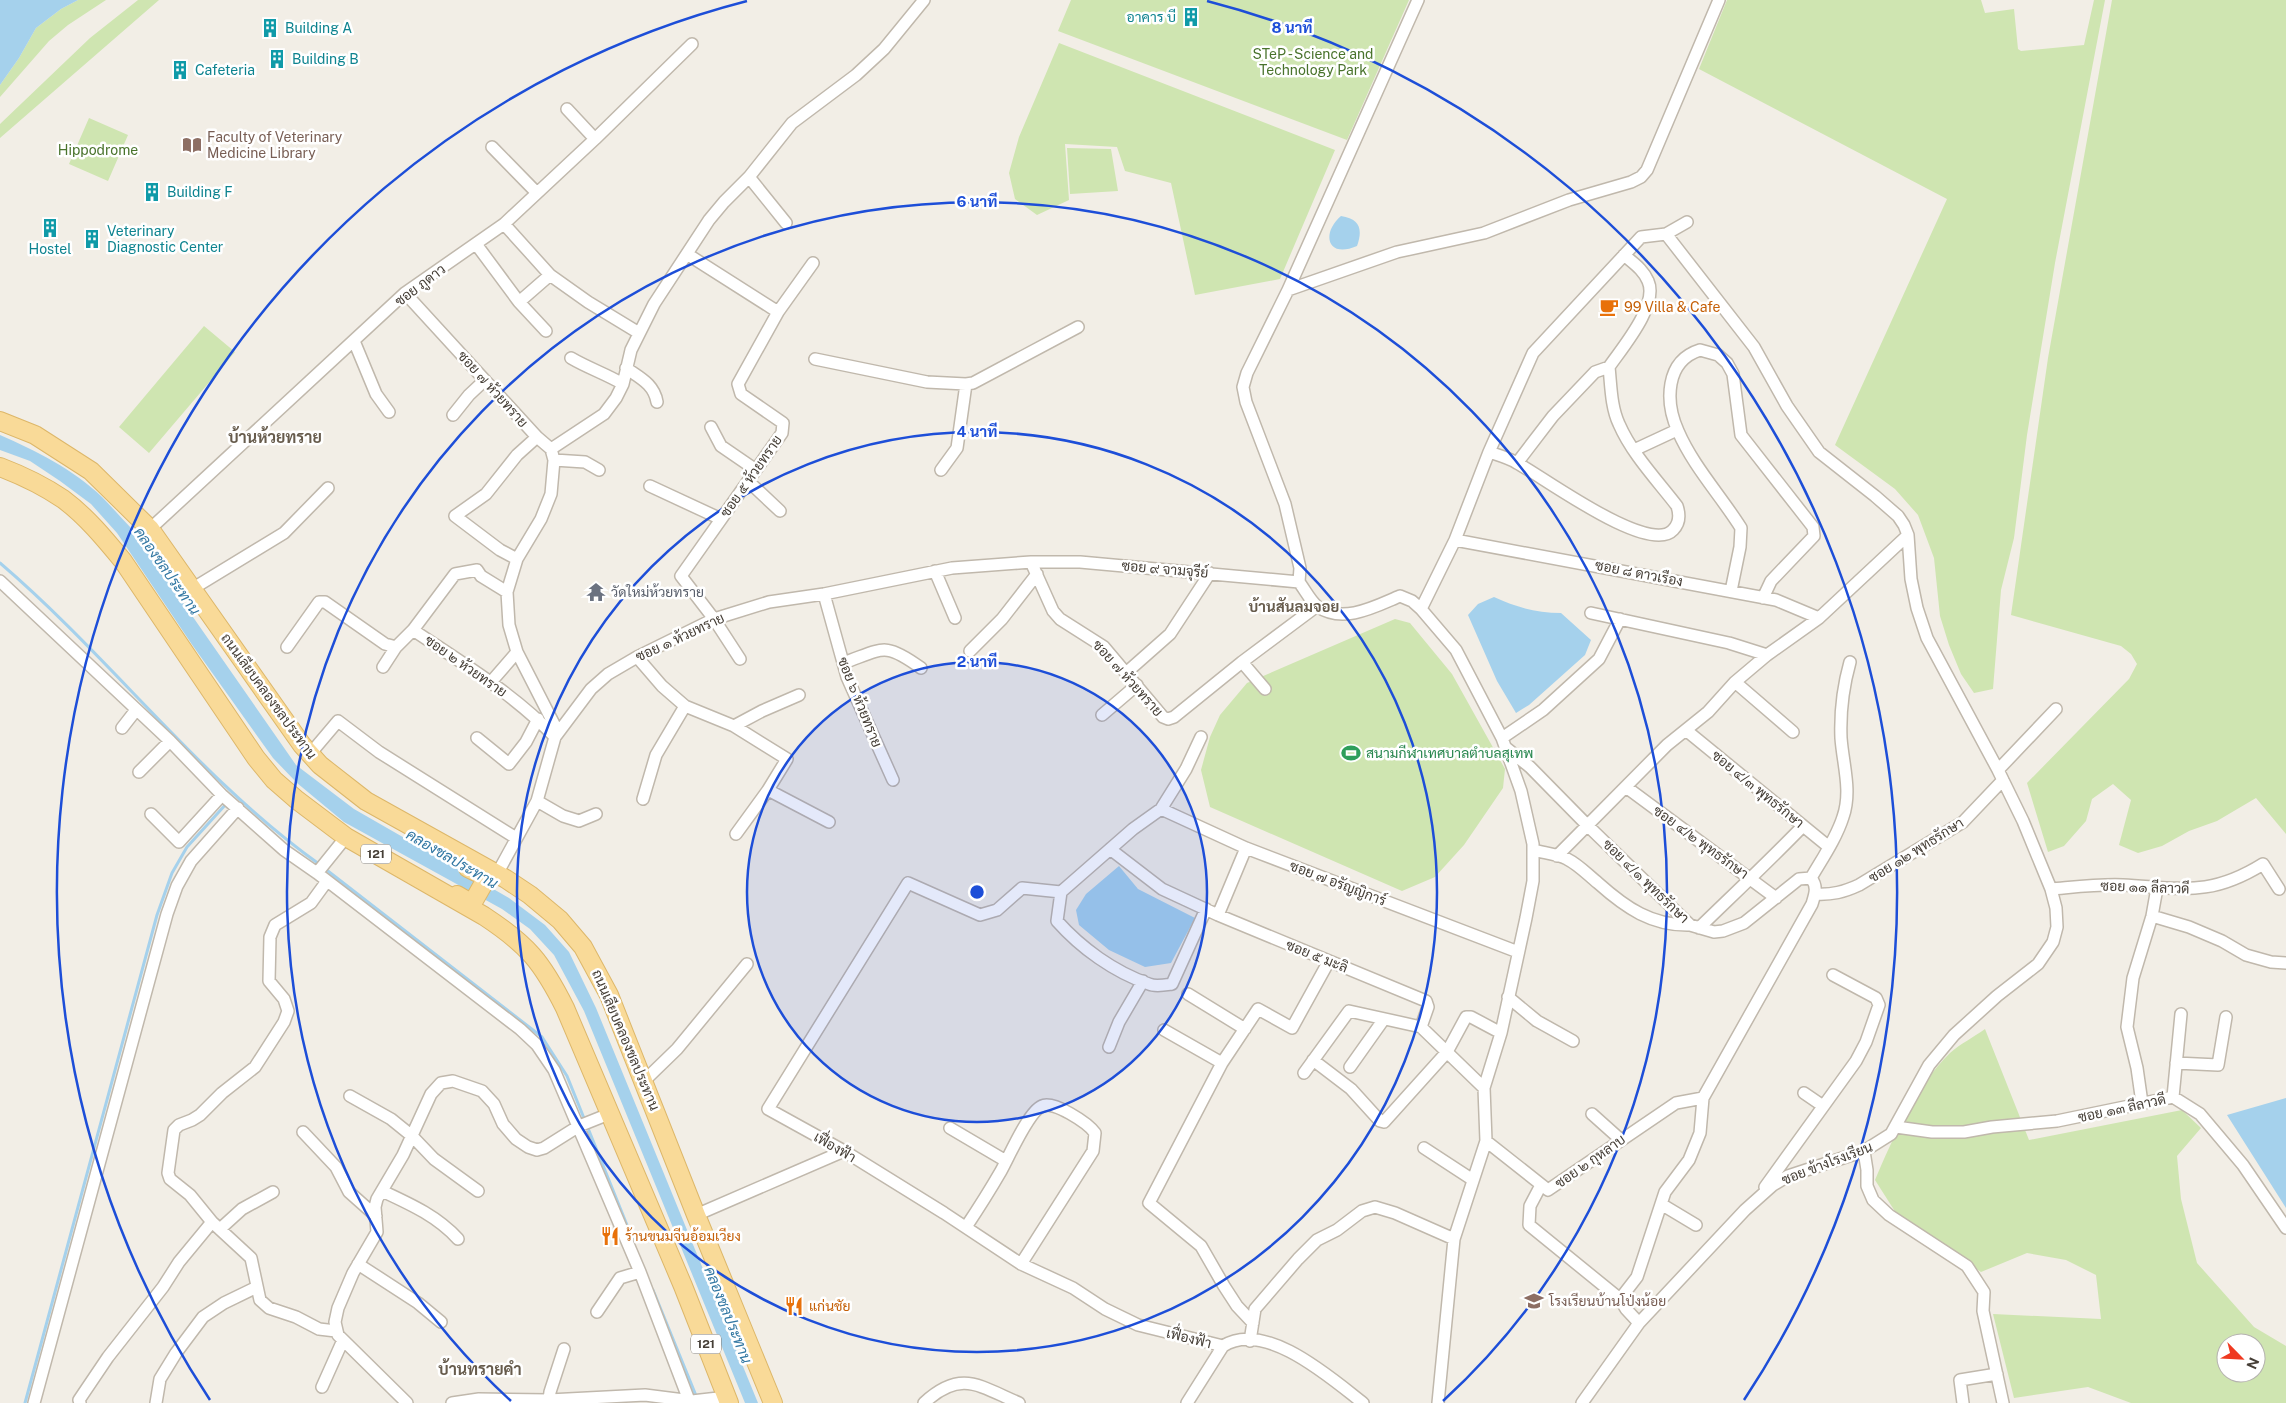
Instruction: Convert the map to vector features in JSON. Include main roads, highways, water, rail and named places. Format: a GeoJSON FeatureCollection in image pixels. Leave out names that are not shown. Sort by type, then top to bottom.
{"type":"FeatureCollection","features":[{"type":"Feature","properties":{"kind":"main road","name":"ถนนเลียบคลองชลประทาน"},"geometry":{"type":"LineString","coordinates":[[0,422],[35,435],[91,471],[150,530],[310,754],[333,776],[366,801],[416,829],[491,880],[530,895],[560,920],[583,947],[609,994],[766,1397]]}},
{"type":"Feature","properties":{"kind":"main road","name":"121"},"geometry":{"type":"LineString","coordinates":[[0,467],[63,499],[100,533],[123,561],[256,758],[274,780],[340,844],[392,862],[491,921],[532,953],[546,972],[565,1008],[602,1117],[682,1286],[728,1400]]}},
{"type":"Feature","properties":{"kind":"main road"},"geometry":{"type":"LineString","coordinates":[[392,862],[469,902],[478,903],[522,936],[532,953]]}},
{"type":"Feature","properties":{"kind":"main road"},"geometry":{"type":"LineString","coordinates":[[478,903],[491,880]]}},
{"type":"Feature","properties":{"kind":"water"},"geometry":{"type":"Polygon","coordinates":[[[0,0],[78,0],[61,9],[36,28],[19,58],[0,85],[0,0]]]}},
{"type":"Feature","properties":{"kind":"water"},"geometry":{"type":"Polygon","coordinates":[[[1341,216],[1356,222],[1360,230],[1357,246],[1339,249],[1333,247],[1330,242],[1331,230],[1341,216]]]}},
{"type":"Feature","properties":{"kind":"water"},"geometry":{"type":"Polygon","coordinates":[[[0,435],[40,454],[79,478],[102,497],[131,528],[296,765],[354,809],[509,898],[545,925],[569,952],[596,1008],[758,1403],[745,1403],[584,1011],[554,955],[530,929],[502,909],[344,822],[297,783],[273,758],[193,646],[117,533],[91,504],[60,481],[30,461],[0,450],[0,435]]]}},
{"type":"Feature","properties":{"kind":"water"},"geometry":{"type":"Polygon","coordinates":[[[1494,597],[1526,609],[1561,613],[1591,640],[1585,655],[1529,705],[1516,713],[1497,681],[1468,615],[1478,604],[1494,597]]]}},
{"type":"Feature","properties":{"kind":"water"},"geometry":{"type":"Polygon","coordinates":[[[1119,866],[1138,889],[1195,918],[1171,963],[1145,967],[1109,950],[1079,925],[1076,910],[1086,894],[1119,866]]]}},
{"type":"Feature","properties":{"kind":"water"},"geometry":{"type":"Polygon","coordinates":[[[2286,1098],[2286,1208],[2227,1115],[2286,1098]]]}},
{"type":"Feature","properties":{"kind":"waterway"},"geometry":{"type":"LineString","coordinates":[[0,563],[80,638],[195,756],[235,794],[276,831],[319,864]]}},
{"type":"Feature","properties":{"kind":"waterway"},"geometry":{"type":"LineString","coordinates":[[25,1403],[157,915],[172,873],[187,847],[227,803]]}},
{"type":"Feature","properties":{"kind":"waterway"},"geometry":{"type":"LineString","coordinates":[[324,868],[542,1037],[567,1076],[633,1240]]}},
{"type":"Feature","properties":{"kind":"waterway"},"geometry":{"type":"LineString","coordinates":[[653,1290],[697,1398]]}},
{"type":"Feature","properties":{"kind":"place","name":"อาคาร บี"},"geometry":{"type":"Point","coordinates":[1191,17]}},
{"type":"Feature","properties":{"kind":"place","name":"Building A"},"geometry":{"type":"Point","coordinates":[270,28]}},
{"type":"Feature","properties":{"kind":"place","name":"Building B"},"geometry":{"type":"Point","coordinates":[277,59]}},
{"type":"Feature","properties":{"kind":"place","name":"Cafeteria"},"geometry":{"type":"Point","coordinates":[180,70]}},
{"type":"Feature","properties":{"kind":"place","name":"Faculty of Veterinary Medicine Library"},"geometry":{"type":"Point","coordinates":[192,145]}},
{"type":"Feature","properties":{"kind":"place","name":"Building F"},"geometry":{"type":"Point","coordinates":[152,192]}},
{"type":"Feature","properties":{"kind":"place","name":"Hostel"},"geometry":{"type":"Point","coordinates":[50,228]}},
{"type":"Feature","properties":{"kind":"place","name":"Veterinary Diagnostic Center"},"geometry":{"type":"Point","coordinates":[92,239]}},
{"type":"Feature","properties":{"kind":"place","name":"99 Villa & Cafe"},"geometry":{"type":"Point","coordinates":[1609,307]}},
{"type":"Feature","properties":{"kind":"place","name":"วัดใหม่ห้วยทราย"},"geometry":{"type":"Point","coordinates":[596,592]}},
{"type":"Feature","properties":{"kind":"place","name":"สนามกีฬาเทศบาลตำบลสุเทพ"},"geometry":{"type":"Point","coordinates":[1351,753]}},
{"type":"Feature","properties":{"kind":"place","name":"ร้านขนมจีนอ้อมเวียง"},"geometry":{"type":"Point","coordinates":[610,1236]}},
{"type":"Feature","properties":{"kind":"place","name":"โรงเรียนบ้านโป่งน้อย"},"geometry":{"type":"Point","coordinates":[1534,1301]}},
{"type":"Feature","properties":{"kind":"place","name":"แก่นชัย"},"geometry":{"type":"Point","coordinates":[794,1306]}},
{"type":"Feature","properties":{"kind":"district","name":"บ้านห้วยทราย"},"geometry":{"type":"Point","coordinates":[275,437]}},
{"type":"Feature","properties":{"kind":"district","name":"บ้านสันลมจอย"},"geometry":{"type":"Point","coordinates":[1294,607]}},
{"type":"Feature","properties":{"kind":"district","name":"บ้านทรายคำ"},"geometry":{"type":"Point","coordinates":[480,1369]}},
{"type":"Feature","properties":{"kind":"park label","name":"STeP - Science and Technology Park"},"geometry":{"type":"Point","coordinates":[1313,62]}},
{"type":"Feature","properties":{"kind":"park label","name":"Hippodrome"},"geometry":{"type":"Point","coordinates":[98,150]}},
{"type":"Feature","properties":{"kind":"water label","name":"คลองชลประทาน"},"geometry":{"type":"Point","coordinates":[167,571]}},
{"type":"Feature","properties":{"kind":"water label","name":"คลองชลประทาน"},"geometry":{"type":"Point","coordinates":[452,859]}},
{"type":"Feature","properties":{"kind":"water label","name":"คลองชลประทาน"},"geometry":{"type":"Point","coordinates":[728,1315]}}]}
